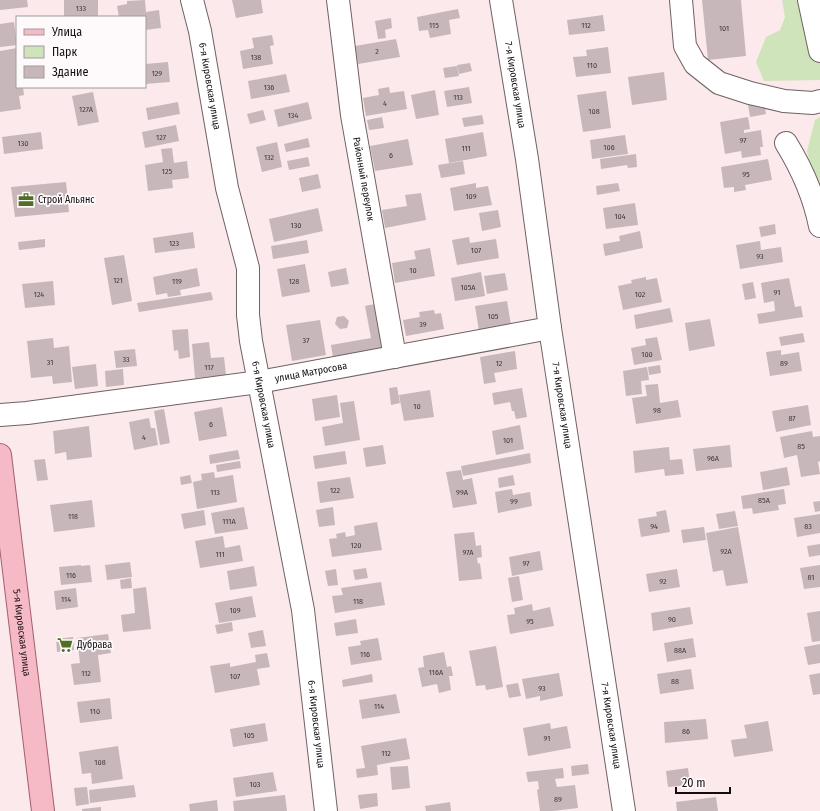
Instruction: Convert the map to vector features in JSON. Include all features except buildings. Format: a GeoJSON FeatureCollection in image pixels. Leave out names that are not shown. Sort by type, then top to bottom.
{"type":"FeatureCollection","features":[{"type":"Feature","properties":{"kind":"main road","name":"5-я Кировская улица"},"geometry":{"type":"LineString","coordinates":[[0,455],[43,811]]}},
{"type":"Feature","properties":{"kind":"street","name":"6-я Кировская улица"},"geometry":{"type":"LineString","coordinates":[[192,0],[200,32],[227,188],[248,268],[248,315],[251,341],[303,610],[326,811]]}},
{"type":"Feature","properties":{"kind":"street","name":"Районный переулок"},"geometry":{"type":"LineString","coordinates":[[338,0],[352,115],[395,357]]}},
{"type":"Feature","properties":{"kind":"street","name":"7-я Кировская улица"},"geometry":{"type":"LineString","coordinates":[[501,0],[527,159],[550,328],[624,811]]}},
{"type":"Feature","properties":{"kind":"street"},"geometry":{"type":"LineString","coordinates":[[681,0],[685,46],[695,64],[719,83],[750,93],[784,101],[820,102]]}},
{"type":"Feature","properties":{"kind":"street"},"geometry":{"type":"LineString","coordinates":[[809,0],[820,51]]}},
{"type":"Feature","properties":{"kind":"street"},"geometry":{"type":"LineString","coordinates":[[786,143],[800,166],[816,207],[820,226]]}},
{"type":"Feature","properties":{"kind":"street","name":"улица Матросова"},"geometry":{"type":"LineString","coordinates":[[0,415],[26,413],[259,382],[550,328]]}},
{"type":"Feature","properties":{"kind":"green space"},"geometry":{"type":"Polygon","coordinates":[[[782,0],[820,0],[820,80],[764,81],[756,62],[766,37],[780,30],[785,17],[782,0]]]}},
{"type":"Feature","properties":{"kind":"green space"},"geometry":{"type":"Polygon","coordinates":[[[820,117],[820,207],[807,151],[815,120],[820,117]]]}},
{"type":"Feature","properties":{"kind":"place","name":"Строй Альянс"},"geometry":{"type":"Point","coordinates":[26,200]}},
{"type":"Feature","properties":{"kind":"place","name":"Дубрава"},"geometry":{"type":"Point","coordinates":[65,645]}}]}
